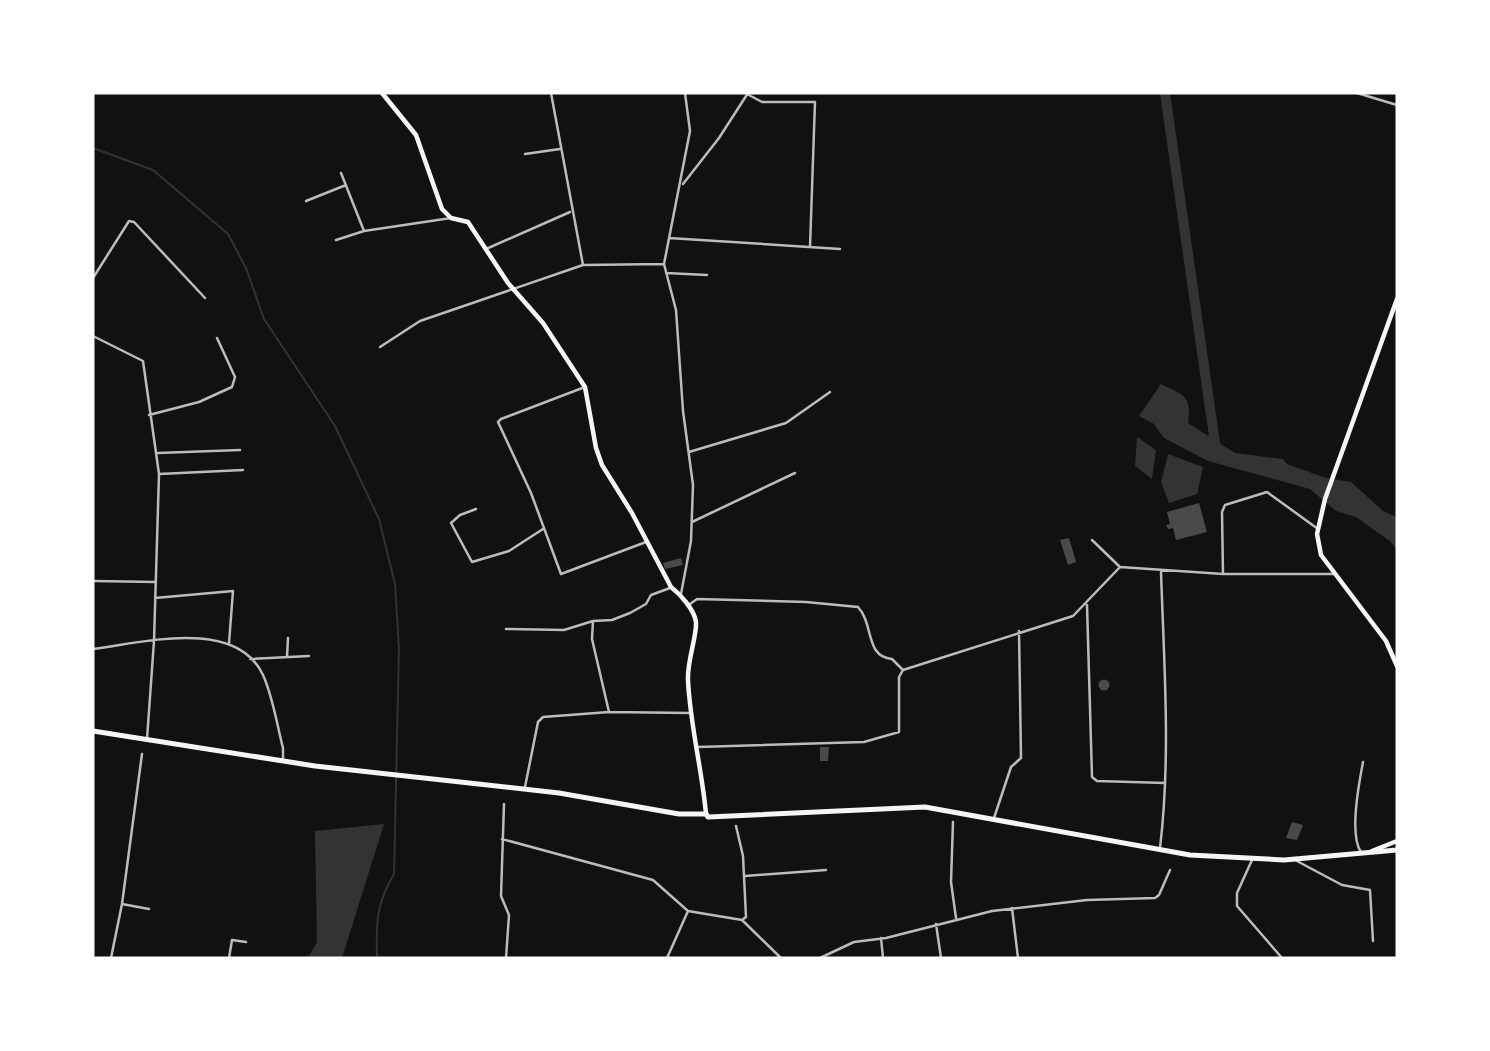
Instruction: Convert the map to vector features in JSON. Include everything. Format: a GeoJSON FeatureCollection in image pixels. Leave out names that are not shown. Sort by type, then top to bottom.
{"type":"FeatureCollection","features":[{"type":"Feature","properties":{"kind":"highway"},"geometry":{"type":"LineString","coordinates":[[93,731],[283,761],[525,789],[679,814],[706,814],[708,817],[925,807],[1160,850],[1252,859],[1295,860],[1397,850]]}},
{"type":"Feature","properties":{"kind":"main road"},"geometry":{"type":"LineString","coordinates":[[382,93],[416,135],[438,202],[451,218],[468,222],[513,289],[543,323],[585,387],[596,448],[602,465],[648,541],[671,587],[681,594],[696,622],[688,663],[690,713],[698,747],[706,814]]}},
{"type":"Feature","properties":{"kind":"main road"},"geometry":{"type":"LineString","coordinates":[[1397,299],[1333,476],[1318,529],[1321,555],[1386,640],[1397,666]]}},
{"type":"Feature","properties":{"kind":"main road"},"geometry":{"type":"LineString","coordinates":[[1363,855],[1397,841]]}},
{"type":"Feature","properties":{"kind":"street"},"geometry":{"type":"LineString","coordinates":[[551,93],[571,212],[583,265]]}},
{"type":"Feature","properties":{"kind":"street"},"geometry":{"type":"LineString","coordinates":[[681,594],[687,571],[693,485],[676,310],[664,264],[682,184],[690,131],[685,93]]}},
{"type":"Feature","properties":{"kind":"street"},"geometry":{"type":"LineString","coordinates":[[682,184],[719,138],[747,93],[762,102],[815,102],[810,247]]}},
{"type":"Feature","properties":{"kind":"street"},"geometry":{"type":"LineString","coordinates":[[1357,93],[1397,105]]}},
{"type":"Feature","properties":{"kind":"street"},"geometry":{"type":"LineString","coordinates":[[525,154],[560,149]]}},
{"type":"Feature","properties":{"kind":"street"},"geometry":{"type":"LineString","coordinates":[[341,173],[364,231]]}},
{"type":"Feature","properties":{"kind":"street"},"geometry":{"type":"LineString","coordinates":[[306,201],[346,185]]}},
{"type":"Feature","properties":{"kind":"street"},"geometry":{"type":"LineString","coordinates":[[486,249],[571,212]]}},
{"type":"Feature","properties":{"kind":"street"},"geometry":{"type":"LineString","coordinates":[[336,240],[364,231],[451,218]]}},
{"type":"Feature","properties":{"kind":"street"},"geometry":{"type":"LineString","coordinates":[[93,278],[129,221],[134,222],[205,298]]}},
{"type":"Feature","properties":{"kind":"street"},"geometry":{"type":"LineString","coordinates":[[669,238],[839,249]]}},
{"type":"Feature","properties":{"kind":"street"},"geometry":{"type":"LineString","coordinates":[[380,346],[420,321],[583,265],[664,264]]}},
{"type":"Feature","properties":{"kind":"street"},"geometry":{"type":"LineString","coordinates":[[666,273],[707,275]]}},
{"type":"Feature","properties":{"kind":"street"},"geometry":{"type":"LineString","coordinates":[[93,336],[143,361],[149,415],[158,453],[154,641],[147,740]]}},
{"type":"Feature","properties":{"kind":"street"},"geometry":{"type":"LineString","coordinates":[[149,415],[198,402],[232,387],[235,377],[217,338]]}},
{"type":"Feature","properties":{"kind":"street"},"geometry":{"type":"LineString","coordinates":[[585,387],[499,420],[561,574],[648,541]]}},
{"type":"Feature","properties":{"kind":"street"},"geometry":{"type":"LineString","coordinates":[[689,453],[786,423],[830,392]]}},
{"type":"Feature","properties":{"kind":"street"},"geometry":{"type":"LineString","coordinates":[[158,453],[240,450]]}},
{"type":"Feature","properties":{"kind":"street"},"geometry":{"type":"LineString","coordinates":[[159,474],[243,470]]}},
{"type":"Feature","properties":{"kind":"street"},"geometry":{"type":"LineString","coordinates":[[692,522],[795,473]]}},
{"type":"Feature","properties":{"kind":"street"},"geometry":{"type":"LineString","coordinates":[[1223,574],[1222,512],[1225,505],[1267,492],[1318,529]]}},
{"type":"Feature","properties":{"kind":"street"},"geometry":{"type":"LineString","coordinates":[[477,509],[460,515],[451,523],[472,562],[509,551],[543,529]]}},
{"type":"Feature","properties":{"kind":"street"},"geometry":{"type":"LineString","coordinates":[[1092,540],[1120,567],[1161,572],[1223,574],[1337,574]]}},
{"type":"Feature","properties":{"kind":"street"},"geometry":{"type":"LineString","coordinates":[[698,747],[864,742],[899,732],[899,677],[903,670],[1019,631],[1058,622],[1087,604],[1120,567]]}},
{"type":"Feature","properties":{"kind":"street"},"geometry":{"type":"LineString","coordinates":[[1160,850],[1166,783],[1161,572]]}},
{"type":"Feature","properties":{"kind":"street"},"geometry":{"type":"LineString","coordinates":[[93,582],[156,582]]}},
{"type":"Feature","properties":{"kind":"street"},"geometry":{"type":"LineString","coordinates":[[506,629],[564,629],[593,621],[612,620],[646,604],[651,594],[671,587]]}},
{"type":"Feature","properties":{"kind":"street"},"geometry":{"type":"LineString","coordinates":[[155,598],[233,592],[229,644]]}},
{"type":"Feature","properties":{"kind":"street"},"geometry":{"type":"LineString","coordinates":[[687,606],[697,599],[806,602],[858,607],[869,625],[874,652],[881,658],[892,659],[903,670]]}},
{"type":"Feature","properties":{"kind":"street"},"geometry":{"type":"LineString","coordinates":[[1087,604],[1092,777],[1097,781],[1166,783]]}},
{"type":"Feature","properties":{"kind":"street"},"geometry":{"type":"LineString","coordinates":[[593,621],[592,639],[610,712]]}},
{"type":"Feature","properties":{"kind":"street"},"geometry":{"type":"LineString","coordinates":[[994,818],[1011,767],[1021,758],[1019,631]]}},
{"type":"Feature","properties":{"kind":"street"},"geometry":{"type":"LineString","coordinates":[[93,649],[200,637],[229,644],[250,659],[262,673],[283,748],[283,761]]}},
{"type":"Feature","properties":{"kind":"street"},"geometry":{"type":"LineString","coordinates":[[287,657],[288,638]]}},
{"type":"Feature","properties":{"kind":"street"},"geometry":{"type":"LineString","coordinates":[[250,659],[309,656]]}},
{"type":"Feature","properties":{"kind":"street"},"geometry":{"type":"LineString","coordinates":[[525,789],[539,720],[545,717],[610,712],[690,713]]}},
{"type":"Feature","properties":{"kind":"street"},"geometry":{"type":"LineString","coordinates":[[111,958],[122,904],[142,754]]}},
{"type":"Feature","properties":{"kind":"street"},"geometry":{"type":"LineString","coordinates":[[1363,762],[1357,814],[1357,847],[1363,855]]}},
{"type":"Feature","properties":{"kind":"street"},"geometry":{"type":"LineString","coordinates":[[504,804],[501,896],[509,915],[506,958]]}},
{"type":"Feature","properties":{"kind":"street"},"geometry":{"type":"LineString","coordinates":[[953,822],[951,872],[956,918]]}},
{"type":"Feature","properties":{"kind":"street"},"geometry":{"type":"LineString","coordinates":[[736,826],[748,912],[742,920]]}},
{"type":"Feature","properties":{"kind":"street"},"geometry":{"type":"LineString","coordinates":[[502,839],[653,880],[688,911],[742,920],[781,958]]}},
{"type":"Feature","properties":{"kind":"street"},"geometry":{"type":"LineString","coordinates":[[1252,859],[1237,893],[1237,906],[1282,958]]}},
{"type":"Feature","properties":{"kind":"street"},"geometry":{"type":"LineString","coordinates":[[1295,860],[1342,885],[1370,890],[1373,941]]}},
{"type":"Feature","properties":{"kind":"street"},"geometry":{"type":"LineString","coordinates":[[745,876],[827,870]]}},
{"type":"Feature","properties":{"kind":"street"},"geometry":{"type":"LineString","coordinates":[[820,958],[854,942],[881,938],[956,918],[1012,908],[1087,900],[1154,898],[1159,895],[1170,870]]}},
{"type":"Feature","properties":{"kind":"street"},"geometry":{"type":"LineString","coordinates":[[122,904],[149,909]]}},
{"type":"Feature","properties":{"kind":"street"},"geometry":{"type":"LineString","coordinates":[[1012,908],[1018,958]]}},
{"type":"Feature","properties":{"kind":"street"},"geometry":{"type":"LineString","coordinates":[[667,958],[688,911]]}},
{"type":"Feature","properties":{"kind":"street"},"geometry":{"type":"LineString","coordinates":[[936,924],[941,958]]}},
{"type":"Feature","properties":{"kind":"street"},"geometry":{"type":"LineString","coordinates":[[881,938],[883,958]]}},
{"type":"Feature","properties":{"kind":"street"},"geometry":{"type":"LineString","coordinates":[[229,958],[232,940],[246,942]]}},
{"type":"Feature","properties":{"kind":"shaded area"},"geometry":{"type":"Polygon","coordinates":[[[1161,384],[1187,401],[1188,423],[1235,453],[1283,459],[1287,464],[1326,478],[1351,482],[1383,511],[1397,517],[1397,550],[1390,541],[1356,517],[1336,511],[1310,489],[1208,461],[1164,438],[1154,424],[1139,416],[1161,384]]]}},
{"type":"Feature","properties":{"kind":"shaded area"},"geometry":{"type":"Polygon","coordinates":[[[1137,437],[1156,450],[1152,479],[1135,466],[1137,437]]]}},
{"type":"Feature","properties":{"kind":"shaded area"},"geometry":{"type":"Polygon","coordinates":[[[1168,454],[1203,467],[1197,494],[1169,503],[1161,482],[1168,454]]]}},
{"type":"Feature","properties":{"kind":"shaded area"},"geometry":{"type":"Polygon","coordinates":[[[384,824],[342,958],[308,958],[317,942],[315,831],[384,824]]]}},
{"type":"Feature","properties":{"kind":"building"},"geometry":{"type":"Polygon","coordinates":[[[1199,503],[1207,532],[1176,540],[1173,528],[1168,529],[1166,525],[1170,524],[1167,512],[1199,503]]]}},
{"type":"Feature","properties":{"kind":"building"},"geometry":{"type":"Polygon","coordinates":[[[1069,538],[1076,562],[1068,565],[1060,540],[1069,538]]]}},
{"type":"Feature","properties":{"kind":"building"},"geometry":{"type":"Polygon","coordinates":[[[681,558],[683,565],[665,569],[663,563],[681,558]]]}},
{"type":"Feature","properties":{"kind":"building"},"geometry":{"type":"Polygon","coordinates":[[[1104,679],[1110,685],[1104,691],[1098,685],[1104,679]]]}},
{"type":"Feature","properties":{"kind":"building"},"geometry":{"type":"Polygon","coordinates":[[[820,747],[829,747],[828,761],[820,761],[820,747]]]}},
{"type":"Feature","properties":{"kind":"building"},"geometry":{"type":"Polygon","coordinates":[[[1292,822],[1303,825],[1297,840],[1286,838],[1292,822]]]}},
{"type":"Feature","properties":{"kind":"waterway"},"geometry":{"type":"LineString","coordinates":[[1165,93],[1216,450]]}},
{"type":"Feature","properties":{"kind":"waterway"},"geometry":{"type":"LineString","coordinates":[[93,148],[153,170],[228,234],[246,268],[264,319],[335,426],[379,519],[395,584],[399,648],[394,874],[378,914],[377,958]]}}]}
